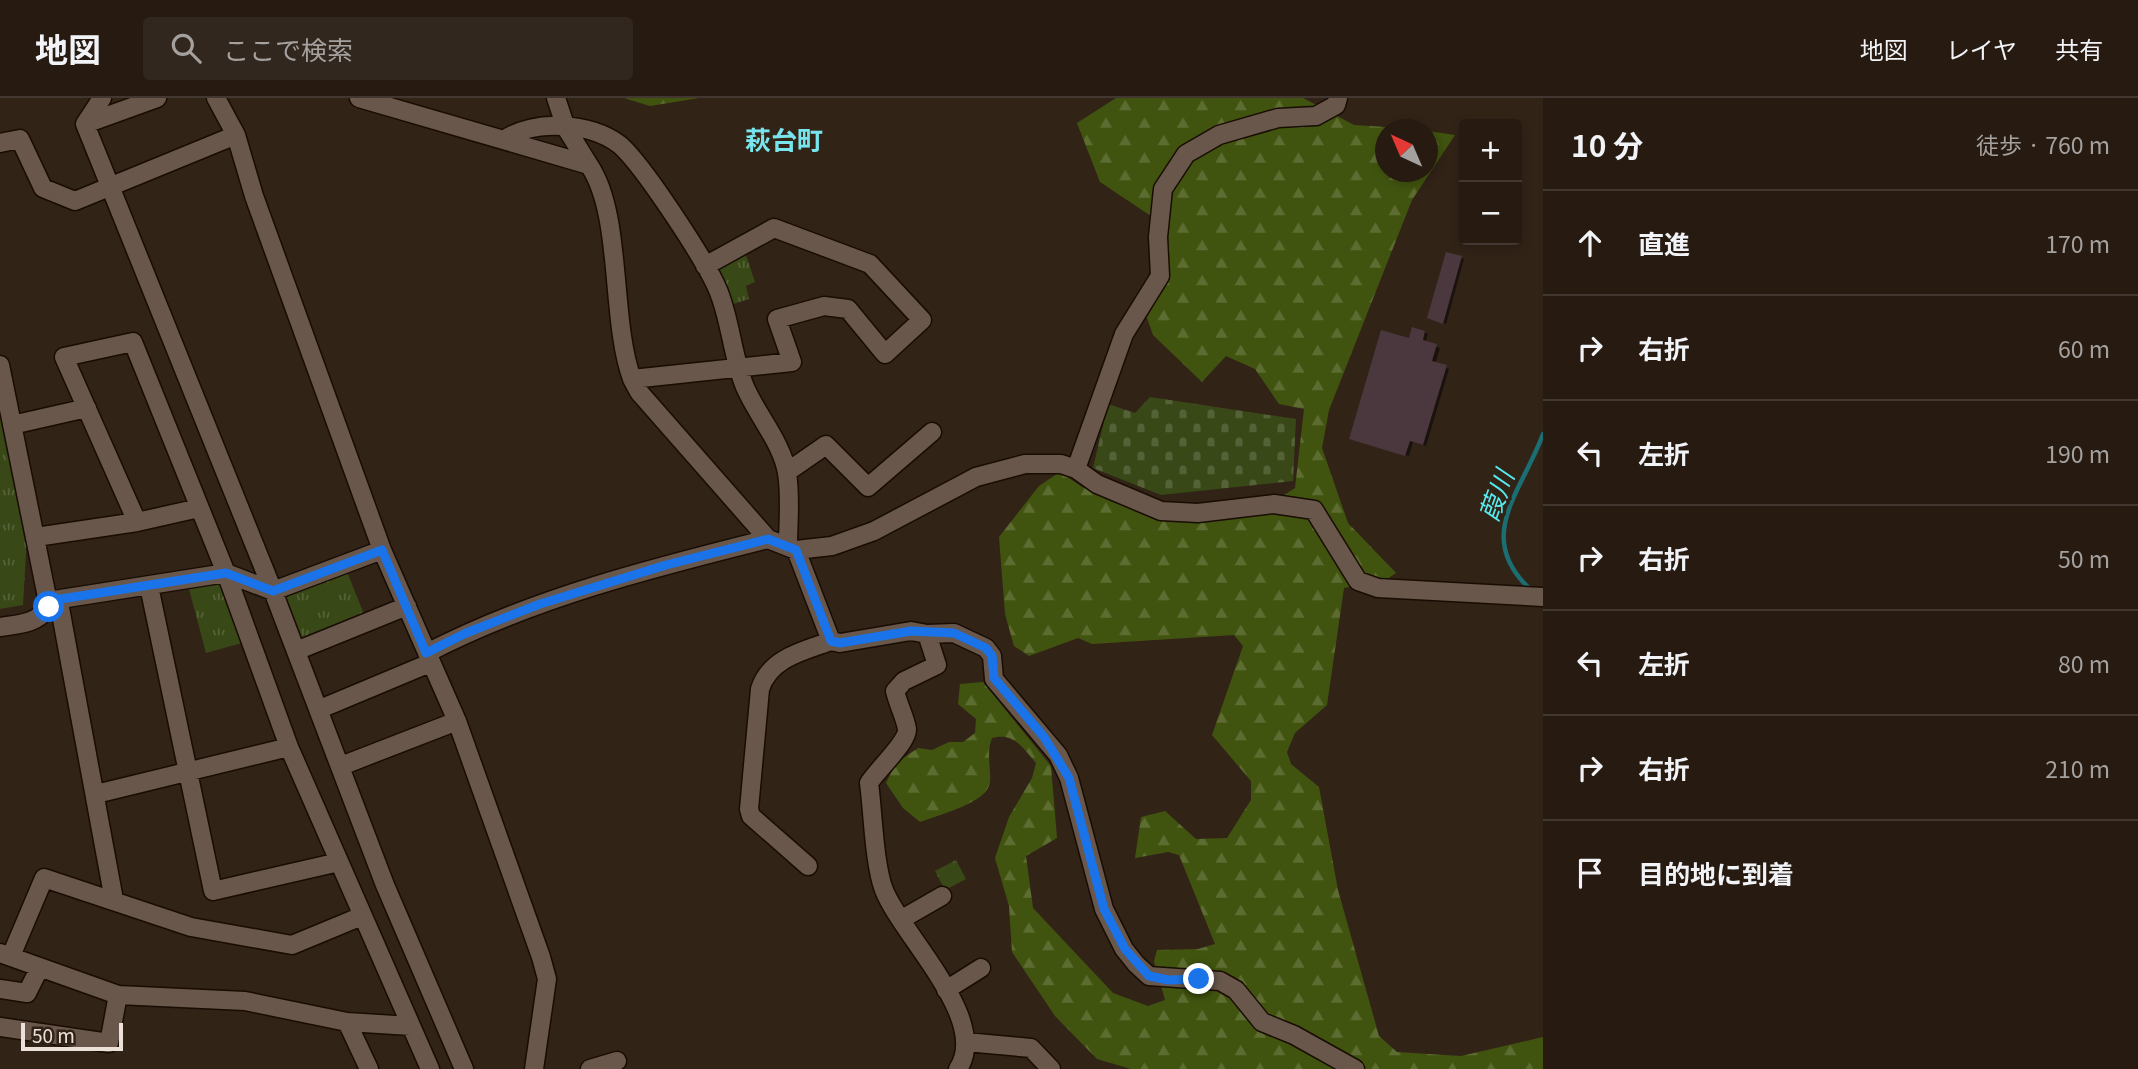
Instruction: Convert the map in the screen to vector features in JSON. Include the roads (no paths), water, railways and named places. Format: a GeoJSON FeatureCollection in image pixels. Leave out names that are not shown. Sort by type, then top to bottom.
{"type":"FeatureCollection","features":[{"type":"Feature","properties":{"kind":"street"},"geometry":{"type":"LineString","coordinates":[[85,124],[102,98]]}},
{"type":"Feature","properties":{"kind":"street"},"geometry":{"type":"LineString","coordinates":[[85,124],[157,98]]}},
{"type":"Feature","properties":{"kind":"street"},"geometry":{"type":"LineString","coordinates":[[216,98],[236,135],[254,196],[382,550],[457,721],[547,979],[534,1069]]}},
{"type":"Feature","properties":{"kind":"street"},"geometry":{"type":"LineString","coordinates":[[359,98],[589,165]]}},
{"type":"Feature","properties":{"kind":"street"},"geometry":{"type":"LineString","coordinates":[[556,98],[566,128],[598,180],[607,220],[632,379],[639,392],[768,539],[792,548],[832,546],[874,531],[975,477],[1025,464],[1061,464],[1076,469],[1097,484],[1161,511],[1198,513],[1274,504],[1314,510],[1357,581],[1378,588],[1543,597]]}},
{"type":"Feature","properties":{"kind":"street"},"geometry":{"type":"LineString","coordinates":[[1076,469],[1124,334],[1160,276],[1158,237],[1163,189],[1186,154],[1219,135],[1278,118],[1316,116],[1336,105],[1338,98]]}},
{"type":"Feature","properties":{"kind":"street"},"geometry":{"type":"LineString","coordinates":[[85,124],[320,709],[384,885],[464,1069]]}},
{"type":"Feature","properties":{"kind":"street"},"geometry":{"type":"LineString","coordinates":[[504,140],[529,128],[566,128],[586,130],[618,144],[705,266],[718,291],[737,366],[787,472],[792,548],[831,641]]}},
{"type":"Feature","properties":{"kind":"street"},"geometry":{"type":"LineString","coordinates":[[0,143],[20,139],[43,188],[75,201],[236,135]]}},
{"type":"Feature","properties":{"kind":"street"},"geometry":{"type":"LineString","coordinates":[[632,379],[792,362],[777,319],[824,306],[848,309],[885,354],[922,320],[870,264],[774,228],[705,266]]}},
{"type":"Feature","properties":{"kind":"street"},"geometry":{"type":"LineString","coordinates":[[137,522],[64,356],[133,342],[226,573],[289,747],[429,1069]]}},
{"type":"Feature","properties":{"kind":"street"},"geometry":{"type":"LineString","coordinates":[[0,365],[49,607],[41,617],[0,627]]}},
{"type":"Feature","properties":{"kind":"street"},"geometry":{"type":"LineString","coordinates":[[12,425],[87,408]]}},
{"type":"Feature","properties":{"kind":"street"},"geometry":{"type":"LineString","coordinates":[[787,472],[826,445],[867,487],[932,432]]}},
{"type":"Feature","properties":{"kind":"street"},"geometry":{"type":"LineString","coordinates":[[36,537],[137,522],[199,508]]}},
{"type":"Feature","properties":{"kind":"street"},"geometry":{"type":"LineString","coordinates":[[320,709],[428,658],[466,633],[540,604],[666,565],[768,539]]}},
{"type":"Feature","properties":{"kind":"street"},"geometry":{"type":"LineString","coordinates":[[48,601],[226,573],[273,591],[382,550]]}},
{"type":"Feature","properties":{"kind":"street"},"geometry":{"type":"LineString","coordinates":[[149,586],[213,891],[339,862]]}},
{"type":"Feature","properties":{"kind":"street"},"geometry":{"type":"LineString","coordinates":[[48,601],[60,608],[114,900]]}},
{"type":"Feature","properties":{"kind":"street"},"geometry":{"type":"LineString","coordinates":[[296,650],[407,606]]}},
{"type":"Feature","properties":{"kind":"street"},"geometry":{"type":"LineString","coordinates":[[808,866],[751,816],[749,809],[763,678],[779,662],[831,641],[840,643],[911,631],[927,634],[954,633],[986,648],[992,656],[994,678],[1058,755],[1069,778],[1104,909],[1136,964],[1149,976],[1220,981],[1236,990],[1262,1022],[1294,1035],[1355,1069]]}},
{"type":"Feature","properties":{"kind":"street"},"geometry":{"type":"LineString","coordinates":[[927,634],[937,665],[904,681],[895,691],[907,730],[905,740],[877,769],[869,783],[884,889],[946,990],[967,1031],[964,1060],[958,1069]]}},
{"type":"Feature","properties":{"kind":"street"},"geometry":{"type":"LineString","coordinates":[[341,766],[457,721]]}},
{"type":"Feature","properties":{"kind":"street"},"geometry":{"type":"LineString","coordinates":[[96,794],[289,747]]}},
{"type":"Feature","properties":{"kind":"street"},"geometry":{"type":"LineString","coordinates":[[362,916],[292,945],[191,927],[44,878],[5,955],[118,995],[245,1001],[347,1022],[411,1026]]}},
{"type":"Feature","properties":{"kind":"street"},"geometry":{"type":"LineString","coordinates":[[902,919],[942,896]]}},
{"type":"Feature","properties":{"kind":"street"},"geometry":{"type":"LineString","coordinates":[[946,990],[981,968]]}},
{"type":"Feature","properties":{"kind":"street"},"geometry":{"type":"LineString","coordinates":[[0,989],[27,993],[39,969]]}},
{"type":"Feature","properties":{"kind":"street"},"geometry":{"type":"LineString","coordinates":[[0,1027],[109,1044],[118,995]]}},
{"type":"Feature","properties":{"kind":"street"},"geometry":{"type":"LineString","coordinates":[[347,1022],[369,1069]]}},
{"type":"Feature","properties":{"kind":"street"},"geometry":{"type":"LineString","coordinates":[[966,1042],[1031,1048],[1051,1069]]}},
{"type":"Feature","properties":{"kind":"street"},"geometry":{"type":"LineString","coordinates":[[590,1069],[617,1060]]}},
{"type":"Feature","properties":{"kind":"waterway","name":"葭川"},"geometry":{"type":"LineString","coordinates":[[1531,590],[1514,570],[1505,551],[1504,533],[1507,514],[1543,434]]}},
{"type":"Feature","properties":{"kind":"district","name":"萩台町"},"geometry":{"type":"Point","coordinates":[784,141]}}]}
